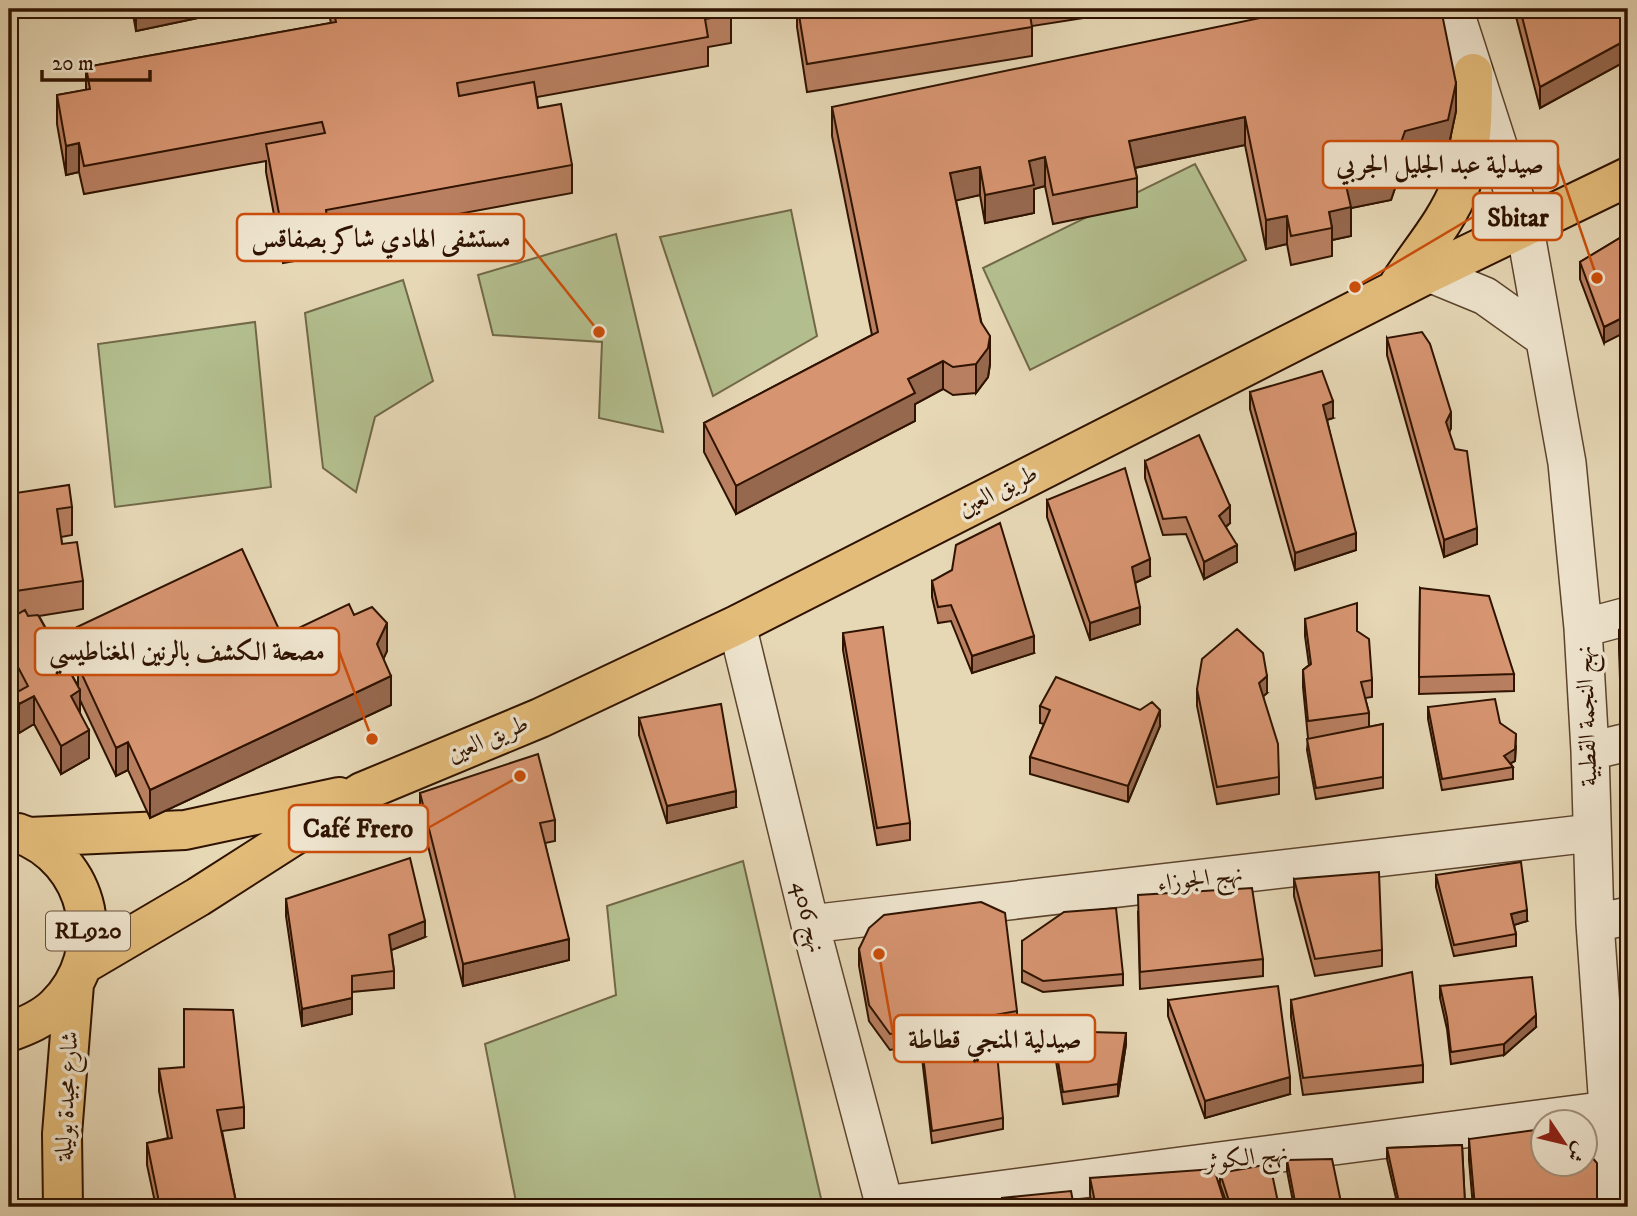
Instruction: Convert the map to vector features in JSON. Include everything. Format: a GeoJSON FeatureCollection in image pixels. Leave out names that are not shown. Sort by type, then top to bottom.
{"type":"FeatureCollection","features":[{"type":"Feature","properties":{"kind":"main road"},"geometry":{"type":"LineString","coordinates":[[1395,291],[1444,218],[1460,187],[1472,120],[1473,73]]}},
{"type":"Feature","properties":{"kind":"main road","name":"طريق العين"},"geometry":{"type":"LineString","coordinates":[[79,974],[362,792],[540,718],[737,625],[1429,273],[1628,177]]}},
{"type":"Feature","properties":{"kind":"main road","name":"طريق العين"},"geometry":{"type":"LineString","coordinates":[[14,831],[185,830],[362,792]]}},
{"type":"Feature","properties":{"kind":"main road","name":"RL920"},"geometry":{"type":"LineString","coordinates":[[9,1032],[32,1024],[56,1007],[79,974],[88,939],[88,914],[80,890],[67,868],[50,850],[14,831]]}},
{"type":"Feature","properties":{"kind":"main road","name":"شارع مجيدة بوليلة"},"geometry":{"type":"LineString","coordinates":[[63,1207],[62,1134],[79,974]]}},
{"type":"Feature","properties":{"kind":"street","name":"نهج النجمة القطبية"},"geometry":{"type":"LineString","coordinates":[[1454,9],[1525,229],[1567,463],[1583,628],[1590,751],[1591,833],[1612,920],[1608,1111],[1615,1207]]}},
{"type":"Feature","properties":{"kind":"street"},"geometry":{"type":"LineString","coordinates":[[1429,273],[1485,296],[1544,338]]}},
{"type":"Feature","properties":{"kind":"street"},"geometry":{"type":"LineString","coordinates":[[1583,628],[1628,616]]}},
{"type":"Feature","properties":{"kind":"street","name":"نهج 406"},"geometry":{"type":"LineString","coordinates":[[737,625],[810,924],[884,1206]]}},
{"type":"Feature","properties":{"kind":"street"},"geometry":{"type":"LineString","coordinates":[[1590,751],[1628,742]]}},
{"type":"Feature","properties":{"kind":"street","name":"نهج الجوزاء"},"geometry":{"type":"LineString","coordinates":[[810,924],[1591,833]]}},
{"type":"Feature","properties":{"kind":"street","name":"نهج الكوثر"},"geometry":{"type":"LineString","coordinates":[[884,1206],[1608,1111]]}},
{"type":"Feature","properties":{"kind":"green space"},"geometry":{"type":"Polygon","coordinates":[[[1195,164],[1246,260],[1030,370],[983,268],[1195,164]]]}},
{"type":"Feature","properties":{"kind":"green space"},"geometry":{"type":"Polygon","coordinates":[[[791,210],[817,336],[713,396],[660,237],[791,210]]]}},
{"type":"Feature","properties":{"kind":"green space"},"geometry":{"type":"Polygon","coordinates":[[[616,234],[663,432],[599,418],[602,342],[493,335],[478,275],[616,234]]]}},
{"type":"Feature","properties":{"kind":"green space"},"geometry":{"type":"Polygon","coordinates":[[[403,280],[433,381],[375,417],[356,492],[323,468],[305,313],[403,280]]]}},
{"type":"Feature","properties":{"kind":"green space"},"geometry":{"type":"Polygon","coordinates":[[[255,322],[271,487],[115,507],[98,344],[255,322]]]}},
{"type":"Feature","properties":{"kind":"green space"},"geometry":{"type":"Polygon","coordinates":[[[743,861],[823,1207],[517,1207],[485,1044],[616,995],[607,906],[743,861]]]}},
{"type":"Feature","properties":{"kind":"building"},"geometry":{"type":"Polygon","coordinates":[[[333,9],[730,9],[731,15],[705,19],[708,37],[457,83],[459,96],[534,82],[538,108],[561,104],[572,165],[326,210],[328,226],[283,235],[266,144],[325,133],[322,122],[84,166],[79,143],[66,146],[57,95],[90,89],[86,67],[336,22],[333,9]]]}},
{"type":"Feature","properties":{"kind":"building"},"geometry":{"type":"Polygon","coordinates":[[[798,9],[1029,9],[1032,27],[807,64],[798,9]]]}},
{"type":"Feature","properties":{"kind":"building"},"geometry":{"type":"Polygon","coordinates":[[[1303,9],[1441,9],[1456,83],[1448,120],[1405,131],[1391,171],[1345,181],[1351,207],[1329,212],[1332,228],[1291,236],[1287,216],[1266,220],[1245,117],[1129,141],[1137,178],[1053,195],[1045,157],[1029,161],[1034,185],[985,195],[980,167],[950,173],[981,322],[990,336],[988,348],[976,364],[953,367],[943,361],[908,379],[915,393],[736,486],[704,423],[878,332],[832,107],[1303,9]]]}},
{"type":"Feature","properties":{"kind":"building"},"geometry":{"type":"Polygon","coordinates":[[[1520,9],[1628,9],[1628,39],[1540,87],[1520,9]]]}},
{"type":"Feature","properties":{"kind":"building"},"geometry":{"type":"Polygon","coordinates":[[[1628,233],[1628,315],[1604,327],[1580,262],[1628,233]]]}},
{"type":"Feature","properties":{"kind":"building"},"geometry":{"type":"Polygon","coordinates":[[[1422,332],[1430,344],[1451,412],[1446,422],[1455,449],[1467,451],[1477,528],[1444,540],[1387,338],[1422,332]]]}},
{"type":"Feature","properties":{"kind":"building"},"geometry":{"type":"Polygon","coordinates":[[[1322,371],[1333,401],[1323,405],[1356,533],[1295,553],[1250,392],[1322,371]]]}},
{"type":"Feature","properties":{"kind":"building"},"geometry":{"type":"Polygon","coordinates":[[[1199,435],[1230,506],[1219,516],[1237,545],[1204,562],[1186,517],[1163,519],[1145,461],[1199,435]]]}},
{"type":"Feature","properties":{"kind":"building"},"geometry":{"type":"Polygon","coordinates":[[[1628,454],[1628,510],[1620,455],[1628,454]]]}},
{"type":"Feature","properties":{"kind":"building"},"geometry":{"type":"Polygon","coordinates":[[[1125,468],[1150,559],[1132,567],[1140,607],[1090,623],[1047,500],[1125,468]]]}},
{"type":"Feature","properties":{"kind":"building"},"geometry":{"type":"Polygon","coordinates":[[[69,485],[72,507],[57,509],[62,544],[77,542],[83,581],[9,592],[9,494],[69,485]]]}},
{"type":"Feature","properties":{"kind":"building"},"geometry":{"type":"Polygon","coordinates":[[[1000,523],[1034,636],[972,656],[951,605],[938,607],[932,581],[952,570],[956,545],[1000,523]]]}},
{"type":"Feature","properties":{"kind":"building"},"geometry":{"type":"Polygon","coordinates":[[[242,549],[282,636],[349,604],[354,615],[372,607],[387,623],[377,644],[391,676],[150,790],[128,742],[116,748],[78,666],[92,660],[77,627],[242,549]]]}},
{"type":"Feature","properties":{"kind":"building"},"geometry":{"type":"Polygon","coordinates":[[[1420,588],[1489,596],[1514,674],[1419,677],[1420,588]]]}},
{"type":"Feature","properties":{"kind":"building"},"geometry":{"type":"Polygon","coordinates":[[[1357,603],[1357,631],[1369,639],[1372,680],[1361,682],[1369,713],[1308,721],[1303,670],[1311,664],[1305,619],[1357,603]]]}},
{"type":"Feature","properties":{"kind":"building"},"geometry":{"type":"Polygon","coordinates":[[[25,610],[28,616],[38,615],[80,690],[71,696],[89,730],[61,746],[34,696],[19,704],[14,694],[28,686],[9,650],[9,619],[25,610]]]}},
{"type":"Feature","properties":{"kind":"building"},"geometry":{"type":"Polygon","coordinates":[[[1628,621],[1628,698],[1621,693],[1619,630],[1628,621]]]}},
{"type":"Feature","properties":{"kind":"building"},"geometry":{"type":"Polygon","coordinates":[[[883,627],[910,823],[877,828],[843,633],[883,627]]]}},
{"type":"Feature","properties":{"kind":"building"},"geometry":{"type":"Polygon","coordinates":[[[1237,629],[1263,653],[1267,676],[1259,683],[1278,744],[1279,777],[1217,787],[1197,689],[1202,659],[1237,629]]]}},
{"type":"Feature","properties":{"kind":"building"},"geometry":{"type":"Polygon","coordinates":[[[1056,677],[1140,710],[1152,702],[1160,710],[1128,786],[1030,757],[1050,710],[1040,706],[1056,677]]]}},
{"type":"Feature","properties":{"kind":"building"},"geometry":{"type":"Polygon","coordinates":[[[1495,699],[1500,723],[1516,734],[1515,749],[1504,756],[1513,767],[1442,779],[1428,707],[1495,699]]]}},
{"type":"Feature","properties":{"kind":"building"},"geometry":{"type":"Polygon","coordinates":[[[721,704],[736,791],[667,806],[639,718],[721,704]]]}},
{"type":"Feature","properties":{"kind":"building"},"geometry":{"type":"Polygon","coordinates":[[[1383,724],[1383,777],[1316,788],[1307,739],[1383,724]]]}},
{"type":"Feature","properties":{"kind":"building"},"geometry":{"type":"Polygon","coordinates":[[[538,754],[555,820],[540,823],[569,939],[463,964],[420,793],[538,754]]]}},
{"type":"Feature","properties":{"kind":"building"},"geometry":{"type":"Polygon","coordinates":[[[410,858],[425,921],[389,935],[394,971],[352,976],[352,998],[302,1009],[286,899],[410,858]]]}},
{"type":"Feature","properties":{"kind":"building"},"geometry":{"type":"Polygon","coordinates":[[[1521,862],[1527,910],[1511,914],[1516,934],[1454,945],[1436,875],[1521,862]]]}},
{"type":"Feature","properties":{"kind":"building"},"geometry":{"type":"Polygon","coordinates":[[[1379,872],[1382,950],[1315,959],[1294,879],[1379,872]]]}},
{"type":"Feature","properties":{"kind":"building"},"geometry":{"type":"Polygon","coordinates":[[[1252,888],[1263,959],[1140,972],[1138,895],[1252,888]]]}},
{"type":"Feature","properties":{"kind":"building"},"geometry":{"type":"Polygon","coordinates":[[[981,902],[1005,913],[1017,1011],[890,1034],[869,1005],[859,949],[869,928],[884,915],[981,902]]]}},
{"type":"Feature","properties":{"kind":"building"},"geometry":{"type":"Polygon","coordinates":[[[1116,908],[1123,974],[1043,981],[1022,970],[1022,941],[1064,912],[1116,908]]]}},
{"type":"Feature","properties":{"kind":"building"},"geometry":{"type":"Polygon","coordinates":[[[1412,972],[1423,1065],[1303,1078],[1291,1000],[1412,972]]]}},
{"type":"Feature","properties":{"kind":"building"},"geometry":{"type":"Polygon","coordinates":[[[1532,977],[1536,1015],[1504,1044],[1451,1052],[1440,986],[1532,977]]]}},
{"type":"Feature","properties":{"kind":"building"},"geometry":{"type":"Polygon","coordinates":[[[1278,986],[1290,1077],[1205,1101],[1168,1000],[1278,986]]]}},
{"type":"Feature","properties":{"kind":"building"},"geometry":{"type":"Polygon","coordinates":[[[184,1009],[233,1010],[244,1107],[217,1110],[237,1207],[160,1207],[147,1143],[172,1138],[159,1069],[184,1067],[184,1009]]]}},
{"type":"Feature","properties":{"kind":"building"},"geometry":{"type":"Polygon","coordinates":[[[1053,1031],[1126,1033],[1118,1084],[1063,1092],[1053,1031]]]}},
{"type":"Feature","properties":{"kind":"building"},"geometry":{"type":"Polygon","coordinates":[[[996,1042],[1003,1118],[932,1131],[922,1047],[996,1042]]]}},
{"type":"Feature","properties":{"kind":"building"},"geometry":{"type":"Polygon","coordinates":[[[1528,1131],[1528,1178],[1597,1178],[1597,1207],[1475,1207],[1469,1139],[1528,1131]]]}},
{"type":"Feature","properties":{"kind":"building"},"geometry":{"type":"Polygon","coordinates":[[[1462,1145],[1465,1203],[1442,1203],[1441,1207],[1400,1207],[1387,1148],[1462,1145]]]}},
{"type":"Feature","properties":{"kind":"building"},"geometry":{"type":"Polygon","coordinates":[[[1332,1159],[1342,1207],[1296,1207],[1287,1160],[1332,1159]]]}},
{"type":"Feature","properties":{"kind":"building"},"geometry":{"type":"Polygon","coordinates":[[[1270,1164],[1279,1207],[1231,1207],[1220,1173],[1270,1164]]]}},
{"type":"Feature","properties":{"kind":"building"},"geometry":{"type":"Polygon","coordinates":[[[1214,1169],[1226,1207],[1096,1207],[1090,1178],[1214,1169]]]}},
{"type":"Feature","properties":{"kind":"building"},"geometry":{"type":"Polygon","coordinates":[[[1071,1191],[1074,1207],[1003,1207],[1002,1198],[1071,1191]]]}},
{"type":"Feature","properties":{"kind":"place","name":"صيدلية عبد الجليل الجربي"},"geometry":{"type":"Point","coordinates":[1597,278]}},
{"type":"Feature","properties":{"kind":"place","name":"Sbitar"},"geometry":{"type":"Point","coordinates":[1355,287]}},
{"type":"Feature","properties":{"kind":"place","name":"مستشفى الهادي شاكر بصفاقس"},"geometry":{"type":"Point","coordinates":[599,332]}},
{"type":"Feature","properties":{"kind":"place","name":"مصحة الكشف بالرنين المغناطيسي"},"geometry":{"type":"Point","coordinates":[372,739]}},
{"type":"Feature","properties":{"kind":"place","name":"Café Frero"},"geometry":{"type":"Point","coordinates":[520,776]}},
{"type":"Feature","properties":{"kind":"place","name":"صيدلية المنجي قطاطة"},"geometry":{"type":"Point","coordinates":[879,954]}}]}
